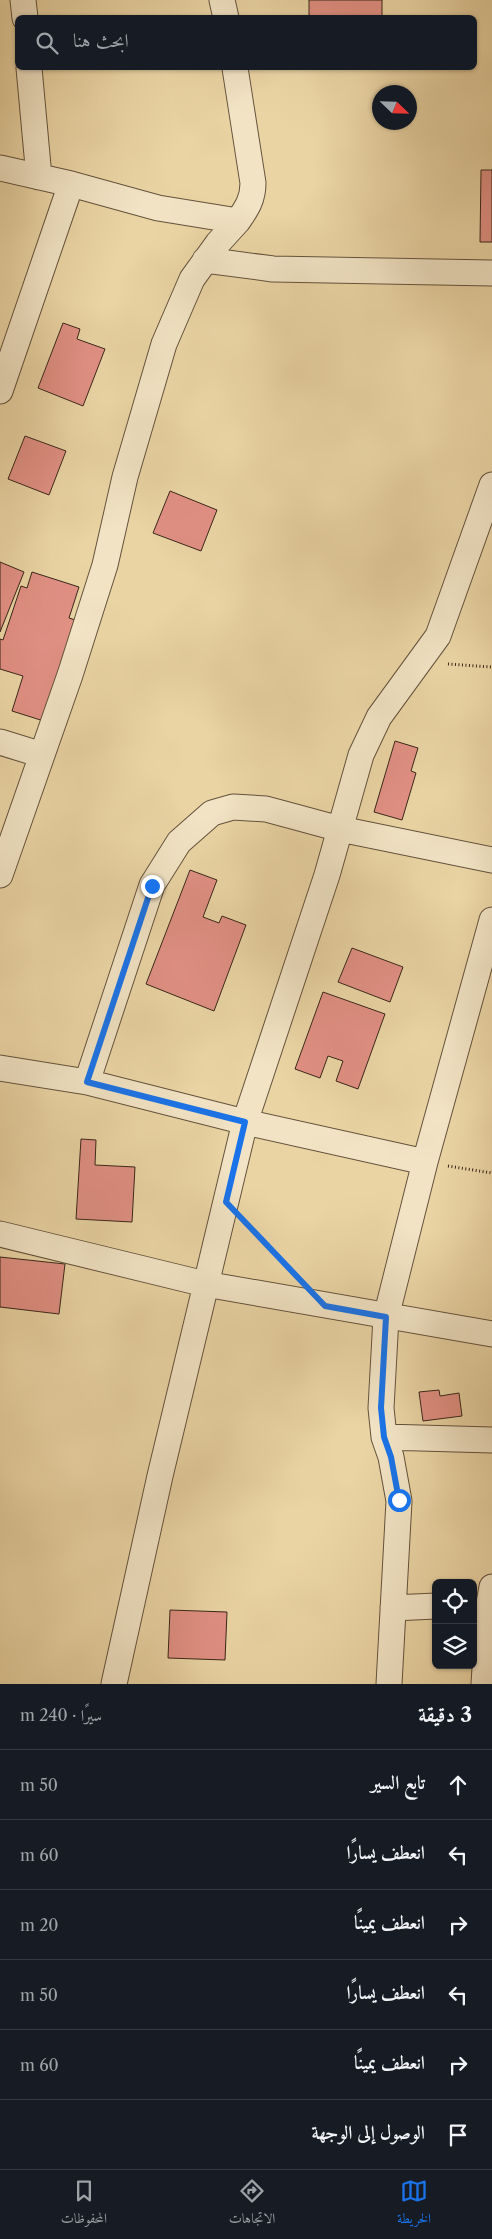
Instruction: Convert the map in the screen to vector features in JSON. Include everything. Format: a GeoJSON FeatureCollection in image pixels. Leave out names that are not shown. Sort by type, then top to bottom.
{"type":"FeatureCollection","features":[{"type":"Feature","properties":{"kind":"street"},"geometry":{"type":"LineString","coordinates":[[23,0],[25,15]]}},
{"type":"Feature","properties":{"kind":"street"},"geometry":{"type":"LineString","coordinates":[[222,0],[225,15]]}},
{"type":"Feature","properties":{"kind":"street"},"geometry":{"type":"LineString","coordinates":[[29,70],[39,177]]}},
{"type":"Feature","properties":{"kind":"street"},"geometry":{"type":"LineString","coordinates":[[0,875],[105,565],[125,477],[164,344],[192,279],[218,242],[238,222],[248,207],[253,194],[253,183],[235,70]]}},
{"type":"Feature","properties":{"kind":"street"},"geometry":{"type":"LineString","coordinates":[[0,168],[71,184],[158,208],[238,222]]}},
{"type":"Feature","properties":{"kind":"street"},"geometry":{"type":"LineString","coordinates":[[0,392],[71,184]]}},
{"type":"Feature","properties":{"kind":"street"},"geometry":{"type":"LineString","coordinates":[[205,260],[273,269],[492,273]]}},
{"type":"Feature","properties":{"kind":"street"},"geometry":{"type":"LineString","coordinates":[[114,1684],[205,1284],[245,1122],[292,984],[365,747],[379,717],[438,636],[492,485]]}},
{"type":"Feature","properties":{"kind":"street"},"geometry":{"type":"LineString","coordinates":[[0,742],[42,754]]}},
{"type":"Feature","properties":{"kind":"street"},"geometry":{"type":"LineString","coordinates":[[87,1082],[152,886],[180,842],[212,813],[233,806],[266,809],[340,829],[492,860]]}},
{"type":"Feature","properties":{"kind":"street"},"geometry":{"type":"LineString","coordinates":[[389,1684],[399,1500],[391,1457],[384,1437],[381,1408],[386,1317],[424,1162],[492,920]]}},
{"type":"Feature","properties":{"kind":"street"},"geometry":{"type":"LineString","coordinates":[[0,1068],[87,1082],[245,1122],[424,1162]]}},
{"type":"Feature","properties":{"kind":"street"},"geometry":{"type":"LineString","coordinates":[[0,1234],[205,1284],[492,1334]]}},
{"type":"Feature","properties":{"kind":"street"},"geometry":{"type":"LineString","coordinates":[[384,1437],[492,1440]]}},
{"type":"Feature","properties":{"kind":"street"},"geometry":{"type":"LineString","coordinates":[[484,1684],[486,1599]]}},
{"type":"Feature","properties":{"kind":"street"},"geometry":{"type":"LineString","coordinates":[[393,1608],[432,1606]]}},
{"type":"Feature","properties":{"kind":"path"},"geometry":{"type":"LineString","coordinates":[[418,662],[492,667]]}},
{"type":"Feature","properties":{"kind":"path"},"geometry":{"type":"LineString","coordinates":[[424,1162],[492,1173]]}},
{"type":"Feature","properties":{"kind":"path"},"geometry":{"type":"LineString","coordinates":[[226,1202],[299,1278]]}},
{"type":"Feature","properties":{"kind":"building"},"geometry":{"type":"Polygon","coordinates":[[[309,0],[382,0],[382,15],[309,15],[309,0]]]}},
{"type":"Feature","properties":{"kind":"building"},"geometry":{"type":"Polygon","coordinates":[[[481,170],[492,170],[492,242],[480,242],[481,170]]]}},
{"type":"Feature","properties":{"kind":"building"},"geometry":{"type":"Polygon","coordinates":[[[63,323],[80,329],[77,339],[105,349],[83,406],[38,388],[63,323]]]}},
{"type":"Feature","properties":{"kind":"building"},"geometry":{"type":"Polygon","coordinates":[[[25,436],[66,451],[49,495],[8,479],[25,436]]]}},
{"type":"Feature","properties":{"kind":"building"},"geometry":{"type":"Polygon","coordinates":[[[170,491],[217,510],[201,551],[153,533],[170,491]]]}},
{"type":"Feature","properties":{"kind":"building"},"geometry":{"type":"Polygon","coordinates":[[[0,562],[24,572],[0,632],[0,562]]]}},
{"type":"Feature","properties":{"kind":"building"},"geometry":{"type":"Polygon","coordinates":[[[32,572],[79,587],[69,618],[82,622],[50,723],[12,711],[23,676],[0,669],[0,639],[3,640],[21,586],[27,588],[32,572]]]}},
{"type":"Feature","properties":{"kind":"building"},"geometry":{"type":"Polygon","coordinates":[[[395,741],[418,748],[411,771],[416,773],[402,820],[374,812],[395,741]]]}},
{"type":"Feature","properties":{"kind":"building"},"geometry":{"type":"Polygon","coordinates":[[[190,870],[217,880],[203,917],[219,923],[222,916],[246,925],[214,1011],[146,984],[190,870]]]}},
{"type":"Feature","properties":{"kind":"building"},"geometry":{"type":"Polygon","coordinates":[[[352,948],[403,967],[390,1002],[338,982],[352,948]]]}},
{"type":"Feature","properties":{"kind":"building"},"geometry":{"type":"Polygon","coordinates":[[[323,992],[385,1014],[358,1089],[336,1081],[343,1061],[328,1056],[320,1078],[295,1069],[323,992]]]}},
{"type":"Feature","properties":{"kind":"building"},"geometry":{"type":"Polygon","coordinates":[[[81,1139],[96,1140],[95,1165],[135,1167],[132,1222],[76,1219],[81,1139]]]}},
{"type":"Feature","properties":{"kind":"building"},"geometry":{"type":"Polygon","coordinates":[[[0,1257],[65,1264],[59,1314],[0,1307],[0,1257]]]}},
{"type":"Feature","properties":{"kind":"building"},"geometry":{"type":"Polygon","coordinates":[[[439,1390],[440,1396],[459,1393],[462,1416],[423,1421],[419,1392],[439,1390]]]}},
{"type":"Feature","properties":{"kind":"building"},"geometry":{"type":"Polygon","coordinates":[[[170,1610],[227,1612],[225,1660],[168,1658],[170,1610]]]}},
{"type":"Feature","properties":{"kind":"route"},"geometry":{"type":"LineString","coordinates":[[152,886],[87,1082],[245,1122],[226,1202],[325,1306],[386,1317],[381,1408],[384,1437],[391,1457],[399,1500]]}}]}
